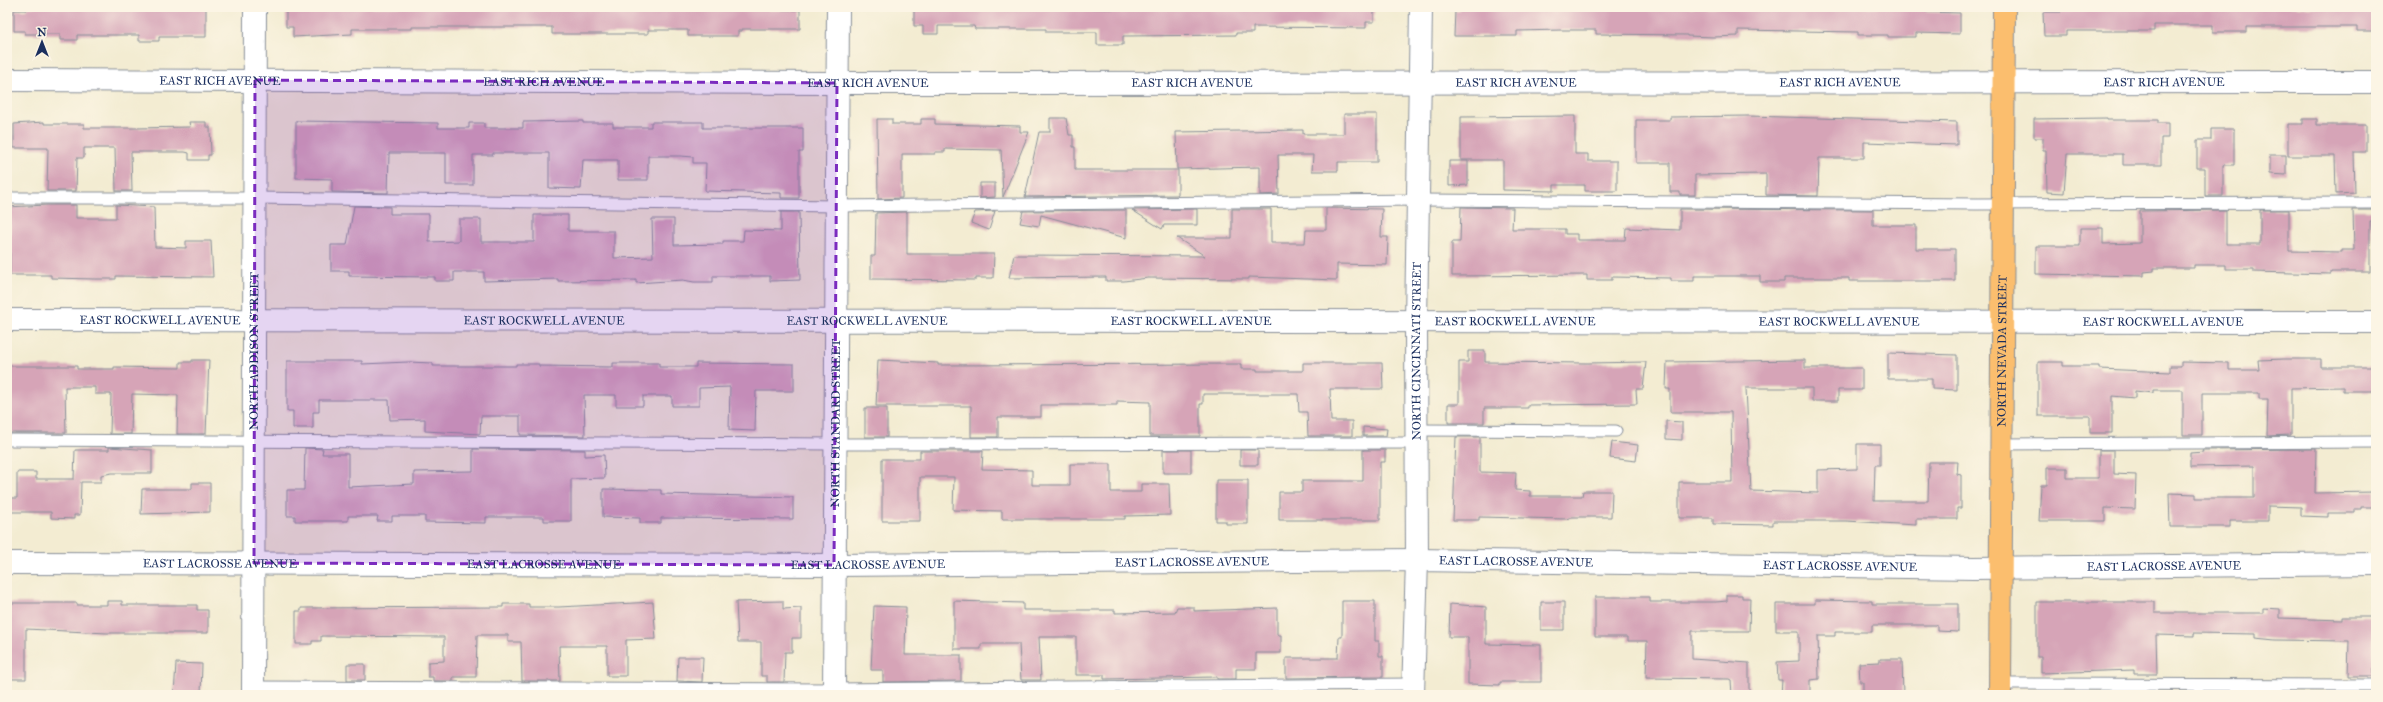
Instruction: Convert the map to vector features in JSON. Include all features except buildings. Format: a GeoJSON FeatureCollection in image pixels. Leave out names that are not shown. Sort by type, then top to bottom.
{"type":"FeatureCollection","features":[{"type":"Feature","properties":{"kind":"main road","name":"NORTH NEVADA STREET"},"geometry":{"type":"LineString","coordinates":[[2000,690],[2002,82],[2004,7]]}},
{"type":"Feature","properties":{"kind":"street","name":"NORTH ADDISON STREET"},"geometry":{"type":"LineString","coordinates":[[253,691],[255,7]]}},
{"type":"Feature","properties":{"kind":"street","name":"NORTH STANDARD STREET"},"geometry":{"type":"LineString","coordinates":[[834,692],[838,7]]}},
{"type":"Feature","properties":{"kind":"street","name":"NORTH CINCINNATI STREET"},"geometry":{"type":"LineString","coordinates":[[1413,690],[1417,560],[1416,322],[1421,7]]}},
{"type":"Feature","properties":{"kind":"street","name":"EAST RICH AVENUE"},"geometry":{"type":"LineString","coordinates":[[7,80],[837,82],[2376,82]]}},
{"type":"Feature","properties":{"kind":"street","name":"EAST ROCKWELL AVENUE"},"geometry":{"type":"LineString","coordinates":[[7,320],[837,322],[2376,322]]}},
{"type":"Feature","properties":{"kind":"street","name":"EAST LACROSSE AVENUE"},"geometry":{"type":"LineString","coordinates":[[7,563],[834,565],[1417,560],[2000,568],[2376,564]]}},
{"type":"Feature","properties":{"kind":"lane"},"geometry":{"type":"LineString","coordinates":[[7,198],[255,198],[837,206],[1419,200],[2002,204],[2376,203]]}},
{"type":"Feature","properties":{"kind":"lane"},"geometry":{"type":"LineString","coordinates":[[7,440],[835,444],[1416,437],[1616,431]]}},
{"type":"Feature","properties":{"kind":"lane"},"geometry":{"type":"LineString","coordinates":[[2002,444],[2376,442]]}},
{"type":"Feature","properties":{"kind":"lane"},"geometry":{"type":"LineString","coordinates":[[2000,690],[2376,685]]}},
{"type":"Feature","properties":{"kind":"lane"},"geometry":{"type":"LineString","coordinates":[[253,691],[834,692],[1413,690]]}},
{"type":"Feature","properties":{"kind":"highlighted area"},"geometry":{"type":"Polygon","coordinates":[[[255,80],[837,83],[834,565],[254,563],[255,80]]]}}]}
